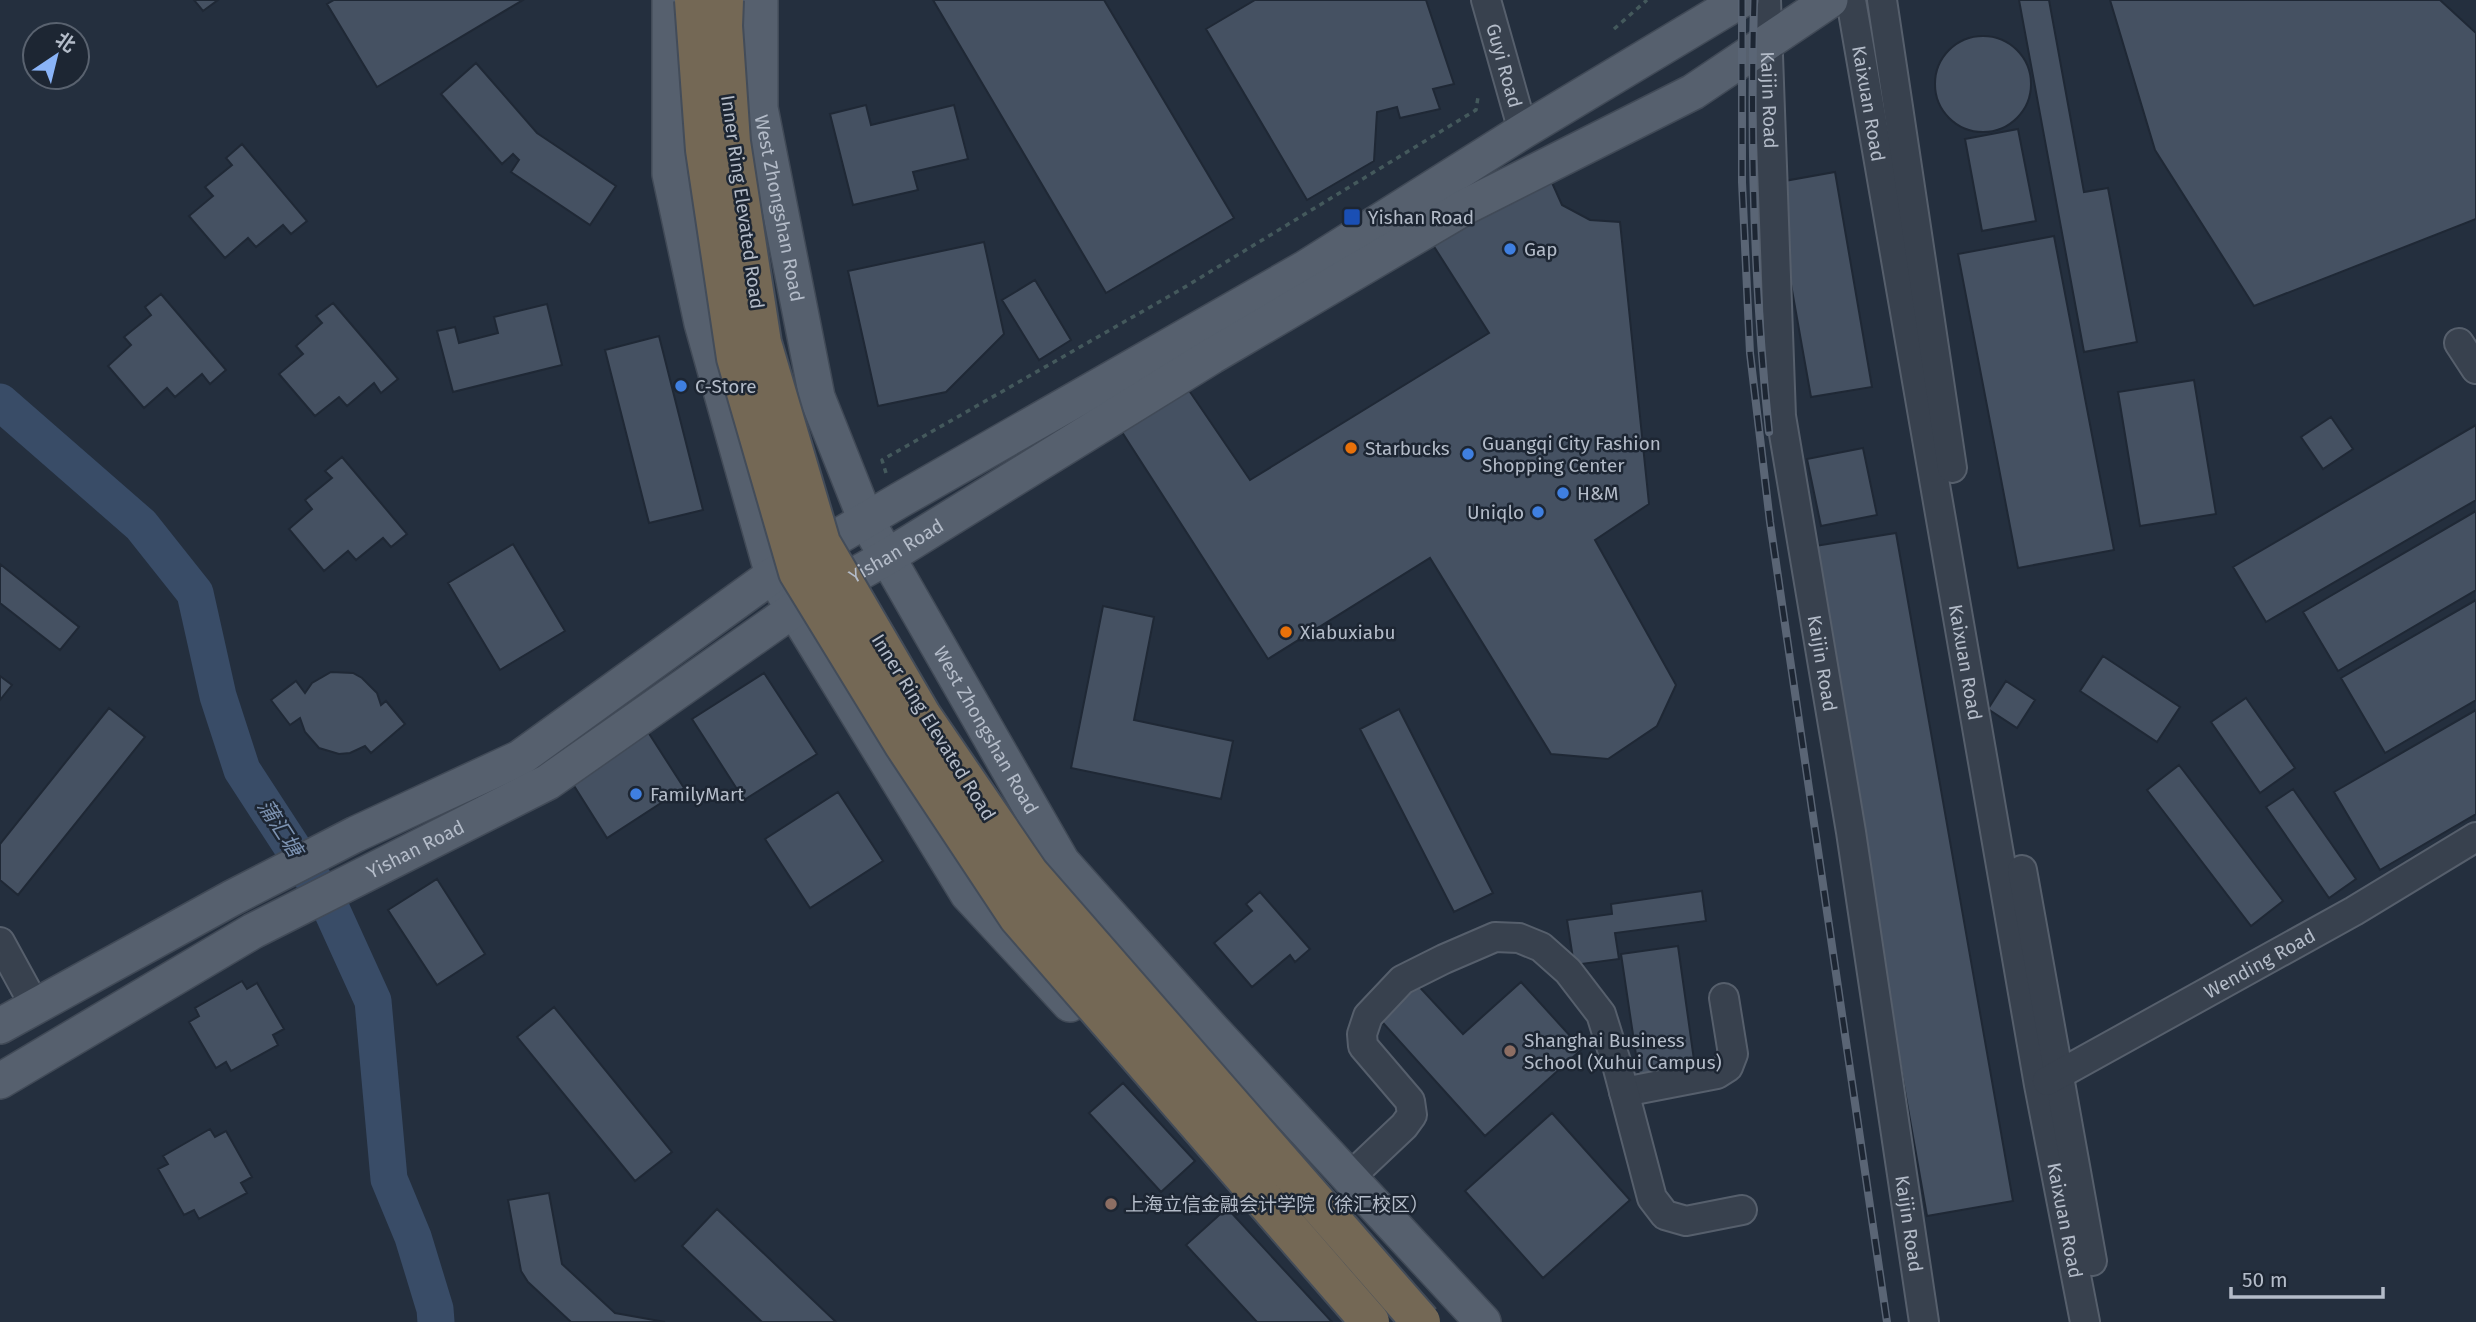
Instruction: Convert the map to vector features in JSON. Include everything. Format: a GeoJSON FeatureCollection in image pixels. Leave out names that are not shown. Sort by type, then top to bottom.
{"type":"FeatureCollection","features":[{"type":"Feature","properties":{"kind":"highway","name":"Inner Ring Elevated Road"},"geometry":{"type":"LineString","coordinates":[[694,0],[705,150],[736,358],[799,572],[904,745],[1018,917],[1368,1322]]}},
{"type":"Feature","properties":{"kind":"highway","name":"Inner Ring Elevated Road"},"geometry":{"type":"LineString","coordinates":[[724,0],[723,26],[731,142],[762,343],[821,543],[922,716],[1028,873],[1421,1322]]}},
{"type":"Feature","properties":{"kind":"main road"},"geometry":{"type":"LineString","coordinates":[[670,0],[670,174],[702,323],[773,575],[968,894],[1368,1322]]}},
{"type":"Feature","properties":{"kind":"main road","name":"West Zhongshan Road"},"geometry":{"type":"LineString","coordinates":[[760,0],[760,108],[817,397],[866,520],[1062,862],[1208,1025],[1483,1322]]}},
{"type":"Feature","properties":{"kind":"main road","name":"Yishan Road"},"geometry":{"type":"LineString","coordinates":[[0,1026],[232,898],[356,834],[520,758],[773,575],[1304,269],[1522,131],[1741,0]]}},
{"type":"Feature","properties":{"kind":"main road","name":"Yishan Road"},"geometry":{"type":"LineString","coordinates":[[0,1081],[253,931],[548,782],[793,610],[887,557],[1212,356],[1467,206],[1693,92],[1830,0]]}},
{"type":"Feature","properties":{"kind":"street","name":"Guyi Road"},"geometry":{"type":"LineString","coordinates":[[1486,0],[1522,131]]}},
{"type":"Feature","properties":{"kind":"street","name":"Kaijin Road"},"geometry":{"type":"LineString","coordinates":[[1766,0],[1781,416],[1851,832],[1924,1322]]}},
{"type":"Feature","properties":{"kind":"street","name":"Kaixuan Road"},"geometry":{"type":"LineString","coordinates":[[1851,0],[2050,1079],[2103,1322]]}},
{"type":"Feature","properties":{"kind":"street","name":"Kaixuan Road"},"geometry":{"type":"LineString","coordinates":[[1882,0],[1974,617],[2050,1079],[2085,1322]]}},
{"type":"Feature","properties":{"kind":"street"},"geometry":{"type":"LineString","coordinates":[[2459,343],[2476,369]]}},
{"type":"Feature","properties":{"kind":"street","name":"Wending Road"},"geometry":{"type":"LineString","coordinates":[[2050,1079],[2354,911],[2476,837]]}},
{"type":"Feature","properties":{"kind":"street"},"geometry":{"type":"LineString","coordinates":[[1350,1177],[1404,1126],[1412,1115],[1410,1101],[1363,1046],[1362,1034],[1368,1016],[1402,981],[1444,959],[1495,937],[1519,938],[1541,947],[1568,971],[1601,1014],[1625,1092],[1652,1198],[1665,1215],[1686,1221],[1742,1210]]}},
{"type":"Feature","properties":{"kind":"street"},"geometry":{"type":"LineString","coordinates":[[0,942],[35,1006]]}},
{"type":"Feature","properties":{"kind":"street"},"geometry":{"type":"LineString","coordinates":[[1625,1092],[1717,1074],[1728,1067],[1733,1054],[1724,998]]}},
{"type":"Feature","properties":{"kind":"path"},"geometry":{"type":"LineString","coordinates":[[1614,29],[1647,0]]}},
{"type":"Feature","properties":{"kind":"path"},"geometry":{"type":"LineString","coordinates":[[886,473],[882,460],[1180,290],[1429,139],[1476,110],[1478,97]]}},
{"type":"Feature","properties":{"kind":"building"},"geometry":{"type":"Polygon","coordinates":[[[194,0],[218,0],[203,11],[194,0]]]}},
{"type":"Feature","properties":{"kind":"building"},"geometry":{"type":"Polygon","coordinates":[[[334,0],[523,0],[377,87],[327,4],[334,0]]]}},
{"type":"Feature","properties":{"kind":"building"},"geometry":{"type":"Polygon","coordinates":[[[933,0],[1104,0],[1234,218],[1106,293],[933,0]]]}},
{"type":"Feature","properties":{"kind":"building"},"geometry":{"type":"Polygon","coordinates":[[[1255,0],[1426,0],[1454,84],[1433,89],[1440,109],[1400,118],[1397,107],[1377,112],[1374,161],[1307,200],[1206,29],[1255,0]]]}},
{"type":"Feature","properties":{"kind":"building"},"geometry":{"type":"Polygon","coordinates":[[[2019,0],[2049,0],[2084,192],[2108,188],[2137,342],[2084,352],[2019,0]]]}},
{"type":"Feature","properties":{"kind":"building"},"geometry":{"type":"Polygon","coordinates":[[[2110,0],[2440,0],[2476,33],[2476,219],[2254,306],[2155,150],[2110,0]]]}},
{"type":"Feature","properties":{"kind":"building"},"geometry":{"type":"Polygon","coordinates":[[[1983,36],[2001,40],[2017,50],[2027,66],[2031,84],[2027,102],[2017,118],[2001,128],[1983,132],[1965,128],[1949,118],[1939,102],[1935,84],[1939,66],[1949,50],[1965,40],[1983,36]]]}},
{"type":"Feature","properties":{"kind":"building"},"geometry":{"type":"Polygon","coordinates":[[[476,63],[537,133],[616,186],[590,225],[511,172],[519,160],[513,154],[502,164],[441,94],[476,63]]]}},
{"type":"Feature","properties":{"kind":"building"},"geometry":{"type":"Polygon","coordinates":[[[866,105],[871,125],[954,105],[968,159],[913,172],[918,190],[853,205],[830,114],[866,105]]]}},
{"type":"Feature","properties":{"kind":"building"},"geometry":{"type":"Polygon","coordinates":[[[2018,129],[2036,221],[1982,231],[1965,139],[2018,129]]]}},
{"type":"Feature","properties":{"kind":"building"},"geometry":{"type":"Polygon","coordinates":[[[242,144],[307,221],[291,234],[283,225],[256,247],[248,238],[225,258],[189,216],[213,196],[205,187],[232,165],[226,158],[242,144]]]}},
{"type":"Feature","properties":{"kind":"building"},"geometry":{"type":"Polygon","coordinates":[[[1835,172],[1872,387],[1811,397],[1773,183],[1835,172]]]}},
{"type":"Feature","properties":{"kind":"building","name":"Guangqi City Fashion Shopping Center"},"geometry":{"type":"Polygon","coordinates":[[[1549,176],[1562,205],[1590,220],[1620,222],[1649,504],[1595,540],[1676,685],[1657,726],[1608,759],[1551,754],[1430,558],[1268,659],[1120,429],[1188,389],[1250,480],[1489,333],[1433,245],[1549,176]]]}},
{"type":"Feature","properties":{"kind":"building"},"geometry":{"type":"Polygon","coordinates":[[[2054,236],[2114,550],[2018,568],[1958,254],[2054,236]]]}},
{"type":"Feature","properties":{"kind":"building"},"geometry":{"type":"Polygon","coordinates":[[[984,242],[1004,334],[946,392],[878,406],[848,271],[984,242]]]}},
{"type":"Feature","properties":{"kind":"building"},"geometry":{"type":"Polygon","coordinates":[[[1035,280],[1071,340],[1039,360],[1002,300],[1035,280]]]}},
{"type":"Feature","properties":{"kind":"building"},"geometry":{"type":"Polygon","coordinates":[[[161,294],[226,370],[210,384],[202,374],[175,397],[167,388],[144,408],[108,366],[131,345],[124,337],[151,315],[145,307],[161,294]]]}},
{"type":"Feature","properties":{"kind":"building"},"geometry":{"type":"Polygon","coordinates":[[[333,303],[398,379],[381,393],[374,383],[347,406],[339,397],[315,416],[279,374],[303,354],[296,346],[322,323],[316,316],[333,303]]]}},
{"type":"Feature","properties":{"kind":"building"},"geometry":{"type":"Polygon","coordinates":[[[547,304],[562,365],[453,392],[437,331],[455,327],[459,343],[498,333],[494,317],[547,304]]]}},
{"type":"Feature","properties":{"kind":"building"},"geometry":{"type":"Polygon","coordinates":[[[659,336],[703,510],[649,523],[605,350],[659,336]]]}},
{"type":"Feature","properties":{"kind":"building"},"geometry":{"type":"Polygon","coordinates":[[[2194,380],[2216,514],[2140,526],[2118,392],[2194,380]]]}},
{"type":"Feature","properties":{"kind":"building"},"geometry":{"type":"Polygon","coordinates":[[[2331,417],[2353,449],[2323,469],[2301,437],[2331,417]]]}},
{"type":"Feature","properties":{"kind":"building"},"geometry":{"type":"Polygon","coordinates":[[[2476,425],[2476,500],[2266,622],[2233,567],[2476,425]]]}},
{"type":"Feature","properties":{"kind":"building"},"geometry":{"type":"Polygon","coordinates":[[[1863,448],[1877,515],[1821,526],[1807,459],[1863,448]]]}},
{"type":"Feature","properties":{"kind":"building"},"geometry":{"type":"Polygon","coordinates":[[[342,457],[407,534],[391,547],[383,538],[356,560],[348,551],[324,571],[289,529],[312,509],[305,500],[332,478],[325,471],[342,457]]]}},
{"type":"Feature","properties":{"kind":"building"},"geometry":{"type":"Polygon","coordinates":[[[2476,511],[2476,590],[2338,671],[2303,612],[2476,511]]]}},
{"type":"Feature","properties":{"kind":"building"},"geometry":{"type":"Polygon","coordinates":[[[1896,533],[2013,1201],[1927,1216],[1809,547],[1896,533]]]}},
{"type":"Feature","properties":{"kind":"building"},"geometry":{"type":"Polygon","coordinates":[[[513,544],[565,631],[500,670],[448,583],[513,544]]]}},
{"type":"Feature","properties":{"kind":"building"},"geometry":{"type":"Polygon","coordinates":[[[0,564],[79,627],[60,650],[0,603],[0,564]]]}},
{"type":"Feature","properties":{"kind":"building"},"geometry":{"type":"Polygon","coordinates":[[[2476,600],[2476,700],[2385,753],[2341,678],[2476,600]]]}},
{"type":"Feature","properties":{"kind":"building"},"geometry":{"type":"Polygon","coordinates":[[[1103,606],[1154,617],[1134,720],[1233,741],[1221,799],[1071,768],[1103,606]]]}},
{"type":"Feature","properties":{"kind":"building"},"geometry":{"type":"Polygon","coordinates":[[[2103,656],[2180,707],[2157,742],[2080,691],[2103,656]]]}},
{"type":"Feature","properties":{"kind":"building"},"geometry":{"type":"Polygon","coordinates":[[[331,672],[353,673],[362,678],[377,693],[381,705],[386,701],[405,724],[371,753],[365,746],[350,753],[339,754],[319,748],[305,732],[300,718],[290,725],[271,700],[296,681],[305,693],[312,683],[331,672]]]}},
{"type":"Feature","properties":{"kind":"building"},"geometry":{"type":"Polygon","coordinates":[[[764,673],[817,754],[744,800],[692,719],[764,673]]]}},
{"type":"Feature","properties":{"kind":"building"},"geometry":{"type":"Polygon","coordinates":[[[0,676],[12,685],[0,700],[0,676]]]}},
{"type":"Feature","properties":{"kind":"building"},"geometry":{"type":"Polygon","coordinates":[[[2006,681],[2035,700],[2017,728],[1988,709],[2006,681]]]}},
{"type":"Feature","properties":{"kind":"building"},"geometry":{"type":"Polygon","coordinates":[[[2246,698],[2295,768],[2260,793],[2211,722],[2246,698]]]}},
{"type":"Feature","properties":{"kind":"building"},"geometry":{"type":"Polygon","coordinates":[[[109,708],[145,737],[18,895],[0,880],[0,844],[109,708]]]}},
{"type":"Feature","properties":{"kind":"building"},"geometry":{"type":"Polygon","coordinates":[[[1399,709],[1493,893],[1454,912],[1360,729],[1399,709]]]}},
{"type":"Feature","properties":{"kind":"building"},"geometry":{"type":"Polygon","coordinates":[[[2476,710],[2476,814],[2380,870],[2334,792],[2476,710]]]}},
{"type":"Feature","properties":{"kind":"building"},"geometry":{"type":"Polygon","coordinates":[[[648,732],[684,788],[607,838],[571,781],[648,732]]]}},
{"type":"Feature","properties":{"kind":"building"},"geometry":{"type":"Polygon","coordinates":[[[2179,765],[2283,901],[2251,926],[2147,790],[2179,765]]]}},
{"type":"Feature","properties":{"kind":"building"},"geometry":{"type":"Polygon","coordinates":[[[2293,789],[2356,879],[2329,898],[2266,807],[2293,789]]]}},
{"type":"Feature","properties":{"kind":"building"},"geometry":{"type":"Polygon","coordinates":[[[838,792],[883,861],[810,908],[765,839],[838,792]]]}},
{"type":"Feature","properties":{"kind":"building"},"geometry":{"type":"Polygon","coordinates":[[[437,879],[485,954],[437,985],[388,910],[437,879]]]}},
{"type":"Feature","properties":{"kind":"building"},"geometry":{"type":"Polygon","coordinates":[[[1702,891],[1706,921],[1615,933],[1619,959],[1574,965],[1567,920],[1612,914],[1611,904],[1702,891]]]}},
{"type":"Feature","properties":{"kind":"building"},"geometry":{"type":"Polygon","coordinates":[[[1260,892],[1310,949],[1295,962],[1290,955],[1252,987],[1214,943],[1252,911],[1246,904],[1260,892]]]}},
{"type":"Feature","properties":{"kind":"building"},"geometry":{"type":"Polygon","coordinates":[[[1678,946],[1695,1067],[1639,1075],[1621,954],[1678,946]]]}},
{"type":"Feature","properties":{"kind":"building"},"geometry":{"type":"Polygon","coordinates":[[[1413,980],[1463,1034],[1521,982],[1582,1049],[1485,1136],[1375,1014],[1413,980]]]}},
{"type":"Feature","properties":{"kind":"building"},"geometry":{"type":"Polygon","coordinates":[[[242,981],[247,989],[257,983],[284,1029],[273,1035],[278,1045],[231,1071],[226,1062],[216,1068],[189,1022],[199,1016],[195,1008],[242,981]]]}},
{"type":"Feature","properties":{"kind":"building"},"geometry":{"type":"Polygon","coordinates":[[[554,1007],[672,1152],[635,1181],[517,1037],[554,1007]]]}},
{"type":"Feature","properties":{"kind":"building"},"geometry":{"type":"Polygon","coordinates":[[[1123,1083],[1195,1161],[1161,1192],[1089,1113],[1123,1083]]]}},
{"type":"Feature","properties":{"kind":"building"},"geometry":{"type":"Polygon","coordinates":[[[1552,1113],[1630,1200],[1543,1278],[1465,1191],[1552,1113]]]}},
{"type":"Feature","properties":{"kind":"building"},"geometry":{"type":"Polygon","coordinates":[[[210,1129],[215,1137],[226,1131],[252,1177],[241,1183],[247,1193],[199,1219],[194,1210],[184,1215],[158,1169],[168,1164],[163,1156],[210,1129]]]}},
{"type":"Feature","properties":{"kind":"building"},"geometry":{"type":"Polygon","coordinates":[[[549,1193],[562,1264],[615,1313],[665,1322],[571,1322],[528,1282],[521,1271],[508,1200],[549,1193]]]}},
{"type":"Feature","properties":{"kind":"building"},"geometry":{"type":"Polygon","coordinates":[[[1227,1208],[1332,1322],[1257,1322],[1186,1245],[1227,1208]]]}},
{"type":"Feature","properties":{"kind":"building"},"geometry":{"type":"Polygon","coordinates":[[[717,1209],[836,1322],[762,1322],[682,1246],[717,1209]]]}},
{"type":"Feature","properties":{"kind":"waterway","name":"蒲汇塘"},"geometry":{"type":"LineString","coordinates":[[0,402],[141,525],[195,593],[218,696],[242,770],[328,902],[373,1001],[389,1179],[413,1237],[435,1309],[436,1322]]}},
{"type":"Feature","properties":{"kind":"railway"},"geometry":{"type":"LineString","coordinates":[[1742,0],[1742,182],[1750,353],[1770,522],[1887,1322]]}},
{"type":"Feature","properties":{"kind":"railway"},"geometry":{"type":"LineString","coordinates":[[1754,0],[1754,216],[1769,432]]}},
{"type":"Feature","properties":{"kind":"place","name":"Yishan Road"},"geometry":{"type":"Point","coordinates":[1352,217]}},
{"type":"Feature","properties":{"kind":"place","name":"Gap"},"geometry":{"type":"Point","coordinates":[1510,249]}},
{"type":"Feature","properties":{"kind":"place","name":"C-Store"},"geometry":{"type":"Point","coordinates":[681,386]}},
{"type":"Feature","properties":{"kind":"place","name":"Starbucks"},"geometry":{"type":"Point","coordinates":[1351,448]}},
{"type":"Feature","properties":{"kind":"place","name":"Guangqi City Fashion Shopping Center"},"geometry":{"type":"Point","coordinates":[1468,454]}},
{"type":"Feature","properties":{"kind":"place","name":"H&M"},"geometry":{"type":"Point","coordinates":[1563,493]}},
{"type":"Feature","properties":{"kind":"place","name":"Uniqlo"},"geometry":{"type":"Point","coordinates":[1538,512]}},
{"type":"Feature","properties":{"kind":"place","name":"Xiabuxiabu"},"geometry":{"type":"Point","coordinates":[1286,632]}},
{"type":"Feature","properties":{"kind":"place","name":"FamilyMart"},"geometry":{"type":"Point","coordinates":[636,794]}},
{"type":"Feature","properties":{"kind":"place","name":"Shanghai Business School (Xuhui Campus)"},"geometry":{"type":"Point","coordinates":[1510,1051]}},
{"type":"Feature","properties":{"kind":"place","name":"上海立信金融会计学院（徐汇校区）"},"geometry":{"type":"Point","coordinates":[1111,1204]}}]}
